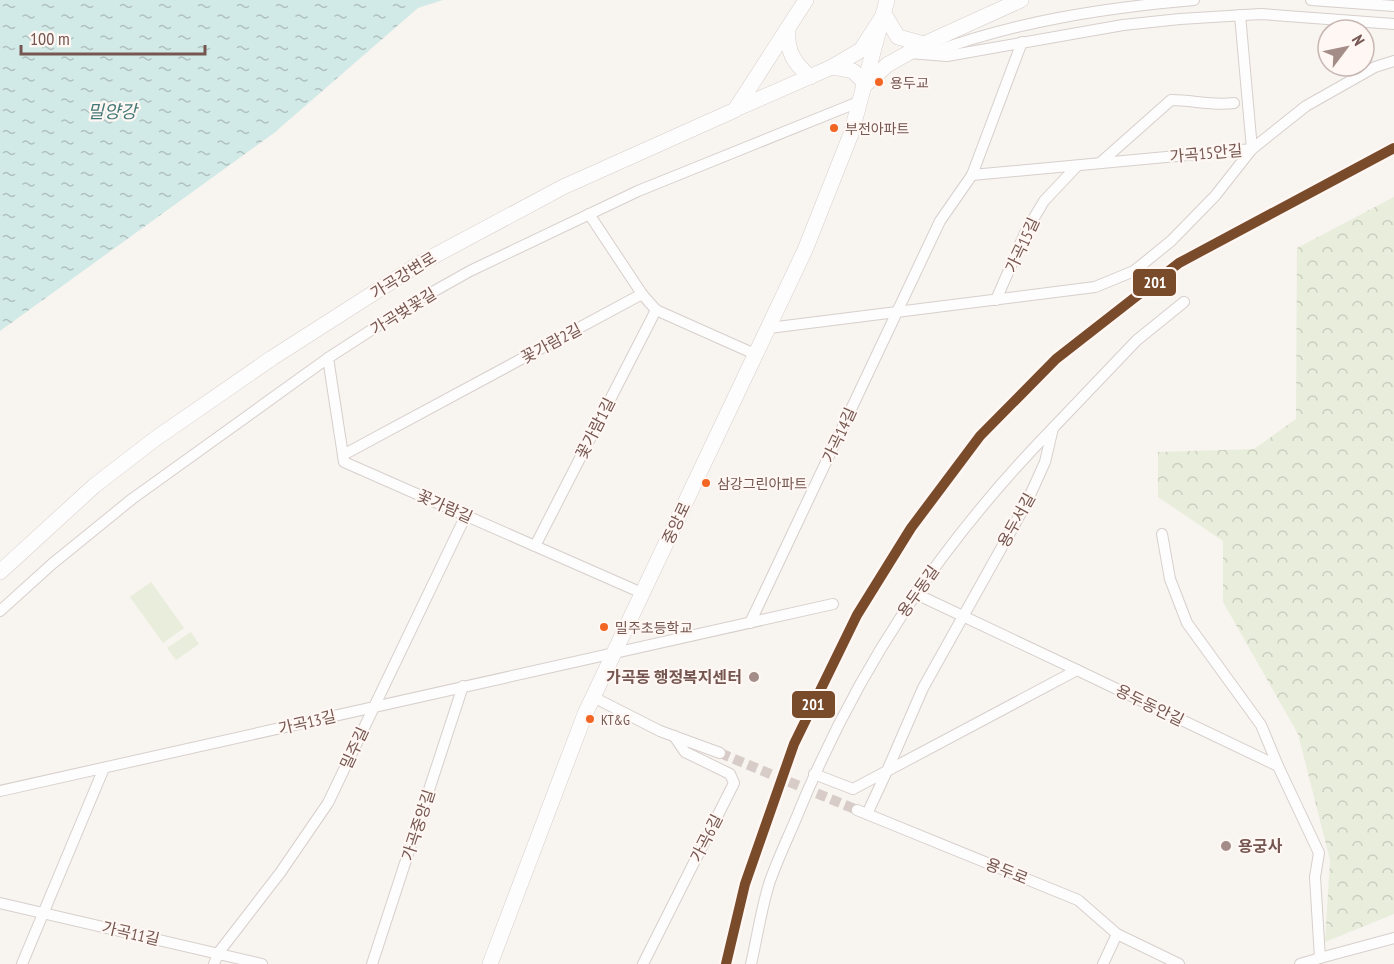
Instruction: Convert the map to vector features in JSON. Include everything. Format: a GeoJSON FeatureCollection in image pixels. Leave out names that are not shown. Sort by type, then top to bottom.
{"type":"FeatureCollection","features":[{"type":"Feature","properties":{"kind":"main road"},"geometry":{"type":"LineString","coordinates":[[735,110],[806,0]]}},
{"type":"Feature","properties":{"kind":"main road"},"geometry":{"type":"LineString","coordinates":[[832,67],[853,71],[866,84],[877,72],[907,52],[927,49],[995,7],[1021,0]]}},
{"type":"Feature","properties":{"kind":"main road"},"geometry":{"type":"LineString","coordinates":[[885,7],[898,37],[927,49]]}},
{"type":"Feature","properties":{"kind":"main road","name":"가곡강변로"},"geometry":{"type":"LineString","coordinates":[[0,573],[94,486],[272,358],[419,264],[563,187],[832,67],[861,50],[885,7]]}},
{"type":"Feature","properties":{"kind":"main road","name":"중앙로"},"geometry":{"type":"LineString","coordinates":[[490,964],[593,697],[770,328],[805,250],[851,134],[885,7]]}},
{"type":"Feature","properties":{"kind":"main road"},"geometry":{"type":"LineString","coordinates":[[788,26],[788,50],[797,65],[810,77]]}},
{"type":"Feature","properties":{"kind":"street"},"geometry":{"type":"LineString","coordinates":[[927,49],[1040,20],[1119,7],[1194,0]]}},
{"type":"Feature","properties":{"kind":"street"},"geometry":{"type":"LineString","coordinates":[[1311,0],[1394,6]]}},
{"type":"Feature","properties":{"kind":"street"},"geometry":{"type":"LineString","coordinates":[[927,49],[948,56],[1123,24],[1240,15],[1261,14],[1394,24]]}},
{"type":"Feature","properties":{"kind":"street","name":"가곡15안길"},"geometry":{"type":"LineString","coordinates":[[972,175],[1252,148],[1240,15]]}},
{"type":"Feature","properties":{"kind":"street"},"geometry":{"type":"LineString","coordinates":[[897,313],[940,221],[972,175],[1022,42]]}},
{"type":"Feature","properties":{"kind":"street"},"geometry":{"type":"LineString","coordinates":[[770,328],[1095,287],[1134,271],[1171,241],[1215,196],[1252,148],[1306,106],[1375,67],[1394,61]]}},
{"type":"Feature","properties":{"kind":"street","name":"가곡벚꽃길"},"geometry":{"type":"LineString","coordinates":[[0,612],[52,564],[132,499],[328,358],[432,292],[638,191],[861,100]]}},
{"type":"Feature","properties":{"kind":"street"},"geometry":{"type":"LineString","coordinates":[[1100,163],[1171,100],[1190,100],[1212,105],[1233,103]]}},
{"type":"Feature","properties":{"kind":"street","name":"가곡15길"},"geometry":{"type":"LineString","coordinates":[[996,300],[1025,233],[1044,201],[1077,166]]}},
{"type":"Feature","properties":{"kind":"street"},"geometry":{"type":"LineString","coordinates":[[589,214],[642,294],[656,310],[757,355]]}},
{"type":"Feature","properties":{"kind":"street","name":"꽃가람2길"},"geometry":{"type":"LineString","coordinates":[[343,455],[642,294]]}},
{"type":"Feature","properties":{"kind":"street"},"geometry":{"type":"LineString","coordinates":[[1053,428],[1137,340],[1184,302]]}},
{"type":"Feature","properties":{"kind":"street","name":"꽃가람1길"},"geometry":{"type":"LineString","coordinates":[[535,546],[656,310]]}},
{"type":"Feature","properties":{"kind":"street","name":"가곡14길"},"geometry":{"type":"LineString","coordinates":[[750,623],[897,313]]}},
{"type":"Feature","properties":{"kind":"street"},"geometry":{"type":"LineString","coordinates":[[328,358],[343,455]]}},
{"type":"Feature","properties":{"kind":"street","name":"용두동길"},"geometry":{"type":"LineString","coordinates":[[751,964],[769,885],[814,774],[852,694],[914,593],[970,521],[1053,428]]}},
{"type":"Feature","properties":{"kind":"street","name":"용두서길"},"geometry":{"type":"LineString","coordinates":[[888,771],[923,688],[1026,504],[1045,462],[1053,428]]}},
{"type":"Feature","properties":{"kind":"street","name":"꽃가람길"},"geometry":{"type":"LineString","coordinates":[[343,455],[344,462],[642,593]]}},
{"type":"Feature","properties":{"kind":"street","name":"밀주길"},"geometry":{"type":"LineString","coordinates":[[214,964],[219,952],[280,873],[328,803],[466,515]]}},
{"type":"Feature","properties":{"kind":"street"},"geometry":{"type":"LineString","coordinates":[[1162,534],[1170,579],[1187,623],[1261,725],[1319,854],[1315,877],[1320,958]]}},
{"type":"Feature","properties":{"kind":"street","name":"용두동안길"},"geometry":{"type":"LineString","coordinates":[[914,593],[1278,766]]}},
{"type":"Feature","properties":{"kind":"street"},"geometry":{"type":"LineString","coordinates":[[614,652],[833,604]]}},
{"type":"Feature","properties":{"kind":"street","name":"가곡13길"},"geometry":{"type":"LineString","coordinates":[[0,791],[614,652]]}},
{"type":"Feature","properties":{"kind":"street"},"geometry":{"type":"LineString","coordinates":[[814,774],[853,789],[1077,670]]}},
{"type":"Feature","properties":{"kind":"street","name":"가곡중앙길"},"geometry":{"type":"LineString","coordinates":[[372,964],[464,686]]}},
{"type":"Feature","properties":{"kind":"street"},"geometry":{"type":"LineString","coordinates":[[593,697],[674,736],[720,753]]}},
{"type":"Feature","properties":{"kind":"street","name":"가곡6길"},"geometry":{"type":"LineString","coordinates":[[643,964],[734,783],[730,774],[685,752],[674,736]]}},
{"type":"Feature","properties":{"kind":"street"},"geometry":{"type":"LineString","coordinates":[[22,964],[104,768]]}},
{"type":"Feature","properties":{"kind":"street","name":"용두로"},"geometry":{"type":"LineString","coordinates":[[888,771],[862,812],[1078,900],[1117,934],[1179,964]]}},
{"type":"Feature","properties":{"kind":"street","name":"가곡11길"},"geometry":{"type":"LineString","coordinates":[[0,903],[219,952],[262,964]]}},
{"type":"Feature","properties":{"kind":"street"},"geometry":{"type":"LineString","coordinates":[[1103,964],[1117,934]]}},
{"type":"Feature","properties":{"kind":"street"},"geometry":{"type":"LineString","coordinates":[[1300,964],[1394,938]]}},
{"type":"Feature","properties":{"kind":"green space"},"geometry":{"type":"Polygon","coordinates":[[[1394,197],[1394,914],[1325,942],[1330,860],[1298,734],[1223,602],[1223,541],[1158,497],[1158,452],[1254,449],[1296,419],[1297,248],[1394,197]]]}},
{"type":"Feature","properties":{"kind":"green space"},"geometry":{"type":"Polygon","coordinates":[[[151,582],[184,628],[163,643],[130,597],[151,582]]]}},
{"type":"Feature","properties":{"kind":"green space"},"geometry":{"type":"Polygon","coordinates":[[[191,632],[199,644],[176,660],[167,648],[191,632]]]}},
{"type":"Feature","properties":{"kind":"water","name":"밀양강"},"geometry":{"type":"Polygon","coordinates":[[[0,0],[443,0],[418,8],[274,133],[0,331],[0,0]]]}},
{"type":"Feature","properties":{"kind":"tunnel"},"geometry":{"type":"LineString","coordinates":[[720,753],[857,810]]}},
{"type":"Feature","properties":{"kind":"transit line","name":"201"},"geometry":{"type":"LineString","coordinates":[[726,964],[745,884],[794,744],[857,615],[911,528],[980,436],[1056,359],[1179,263],[1394,148]]}},
{"type":"Feature","properties":{"kind":"place","name":"용두교"},"geometry":{"type":"Point","coordinates":[879,82]}},
{"type":"Feature","properties":{"kind":"place","name":"부전아파트"},"geometry":{"type":"Point","coordinates":[834,128]}},
{"type":"Feature","properties":{"kind":"place","name":"삼강그린아파트"},"geometry":{"type":"Point","coordinates":[706,483]}},
{"type":"Feature","properties":{"kind":"place","name":"밀주초등학교"},"geometry":{"type":"Point","coordinates":[604,627]}},
{"type":"Feature","properties":{"kind":"place","name":"가곡동 행정복지센터"},"geometry":{"type":"Point","coordinates":[754,677]}},
{"type":"Feature","properties":{"kind":"place","name":"KT&G"},"geometry":{"type":"Point","coordinates":[590,719]}},
{"type":"Feature","properties":{"kind":"place","name":"용궁사"},"geometry":{"type":"Point","coordinates":[1226,846]}}]}
